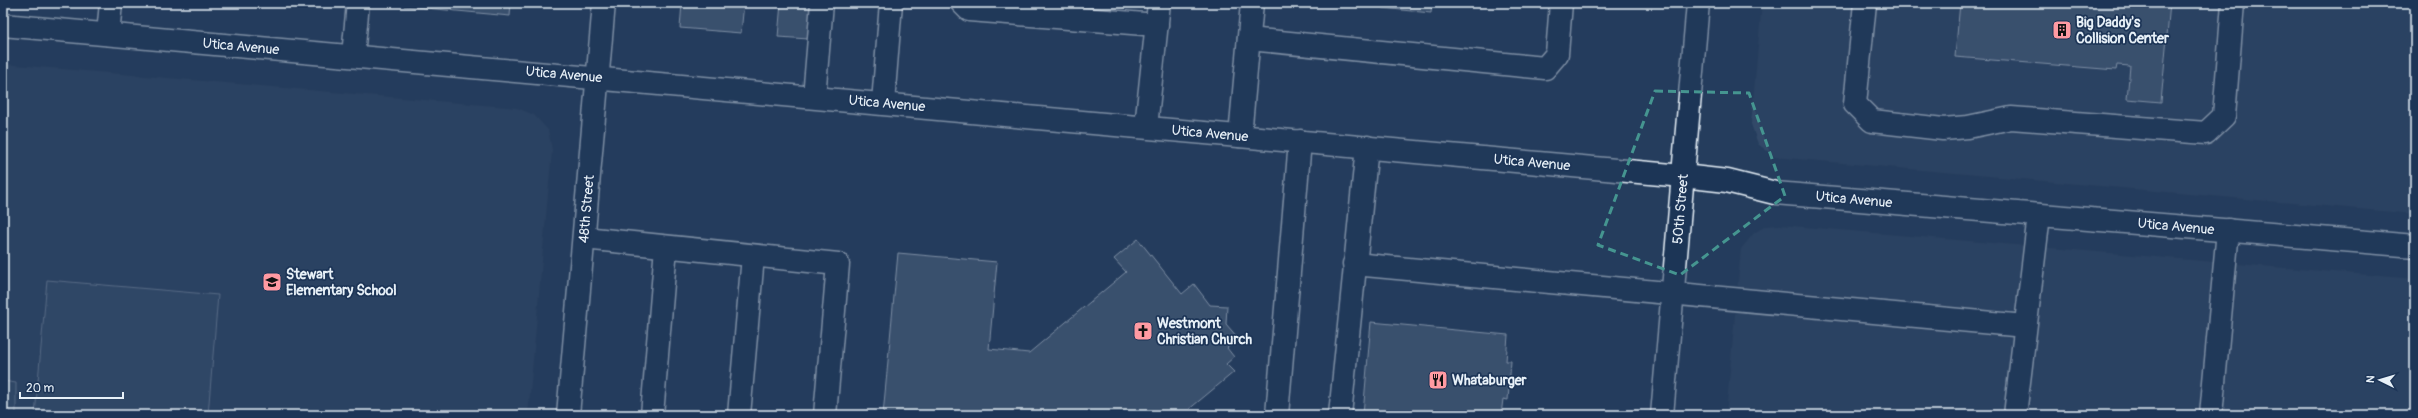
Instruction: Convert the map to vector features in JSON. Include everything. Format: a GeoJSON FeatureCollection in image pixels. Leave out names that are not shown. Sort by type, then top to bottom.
{"type":"FeatureCollection","features":[{"type":"Feature","properties":{"kind":"street"},"geometry":{"type":"LineString","coordinates":[[108,34],[111,3]]}},
{"type":"Feature","properties":{"kind":"street"},"geometry":{"type":"LineString","coordinates":[[353,56],[358,3]]}},
{"type":"Feature","properties":{"kind":"street","name":"48th Street"},"geometry":{"type":"LineString","coordinates":[[568,415],[604,3]]}},
{"type":"Feature","properties":{"kind":"street"},"geometry":{"type":"LineString","coordinates":[[814,97],[822,3]]}},
{"type":"Feature","properties":{"kind":"street"},"geometry":{"type":"LineString","coordinates":[[883,103],[891,3]]}},
{"type":"Feature","properties":{"kind":"street"},"geometry":{"type":"LineString","coordinates":[[962,3],[969,10],[1157,25]]}},
{"type":"Feature","properties":{"kind":"street"},"geometry":{"type":"LineString","coordinates":[[1082,3],[1111,21]]}},
{"type":"Feature","properties":{"kind":"street"},"geometry":{"type":"LineString","coordinates":[[1146,127],[1159,3]]}},
{"type":"Feature","properties":{"kind":"street"},"geometry":{"type":"LineString","coordinates":[[1240,136],[1252,3]]}},
{"type":"Feature","properties":{"kind":"street"},"geometry":{"type":"LineString","coordinates":[[1249,39],[1545,68],[1557,54],[1561,3]]}},
{"type":"Feature","properties":{"kind":"street","name":"50th Street"},"geometry":{"type":"LineString","coordinates":[[1662,415],[1698,3]]}},
{"type":"Feature","properties":{"kind":"street"},"geometry":{"type":"LineString","coordinates":[[1865,3],[1855,104],[1872,121],[1943,129],[1968,127],[2011,118],[2206,133],[2224,116],[2233,3]]}},
{"type":"Feature","properties":{"kind":"street","name":"Utica Avenue"},"geometry":{"type":"LineString","coordinates":[[3,25],[597,77],[1727,180],[1775,193],[2415,246]]}},
{"type":"Feature","properties":{"kind":"street"},"geometry":{"type":"LineString","coordinates":[[1277,415],[1300,141]]}},
{"type":"Feature","properties":{"kind":"street"},"geometry":{"type":"LineString","coordinates":[[1340,415],[1354,264],[1367,147]]}},
{"type":"Feature","properties":{"kind":"street"},"geometry":{"type":"LineString","coordinates":[[2014,415],[2039,214]]}},
{"type":"Feature","properties":{"kind":"street"},"geometry":{"type":"LineString","coordinates":[[2211,415],[2228,230]]}},
{"type":"Feature","properties":{"kind":"street"},"geometry":{"type":"LineString","coordinates":[[584,238],[838,264],[825,415]]}},
{"type":"Feature","properties":{"kind":"street"},"geometry":{"type":"LineString","coordinates":[[652,415],[666,247]]}},
{"type":"Feature","properties":{"kind":"street"},"geometry":{"type":"LineString","coordinates":[[739,415],[753,256]]}},
{"type":"Feature","properties":{"kind":"street"},"geometry":{"type":"LineString","coordinates":[[1354,264],[2025,326]]}},
{"type":"Feature","properties":{"kind":"highlighted area"},"geometry":{"type":"Polygon","coordinates":[[[1655,91],[1749,93],[1785,196],[1680,275],[1598,245],[1655,91]]]}},
{"type":"Feature","properties":{"kind":"shaded area"},"geometry":{"type":"Polygon","coordinates":[[[1762,3],[2415,3],[2415,214],[1775,157],[1758,144],[1751,124],[1762,3]]]}},
{"type":"Feature","properties":{"kind":"shaded area","name":"Stewart Elementary School"},"geometry":{"type":"Polygon","coordinates":[[[3,64],[517,108],[534,115],[548,130],[552,150],[528,415],[3,415],[3,64]]]}},
{"type":"Feature","properties":{"kind":"shaded area"},"geometry":{"type":"Polygon","coordinates":[[[1780,225],[2415,279],[2415,415],[1726,415],[1741,249],[1754,233],[1766,226],[1780,225]]]}},
{"type":"Feature","properties":{"kind":"shaded area"},"geometry":{"type":"Polygon","coordinates":[[[47,280],[218,295],[208,415],[35,415],[47,280]]]}},
{"type":"Feature","properties":{"kind":"shaded area"},"geometry":{"type":"Polygon","coordinates":[[[3,381],[16,383],[16,415],[3,415],[3,381]]]}},
{"type":"Feature","properties":{"kind":"building"},"geometry":{"type":"Polygon","coordinates":[[[405,3],[511,3],[510,16],[404,6],[405,3]]]}},
{"type":"Feature","properties":{"kind":"building"},"geometry":{"type":"Polygon","coordinates":[[[682,3],[744,3],[741,33],[680,28],[682,3]]]}},
{"type":"Feature","properties":{"kind":"building"},"geometry":{"type":"Polygon","coordinates":[[[781,3],[812,3],[809,39],[778,37],[781,3]]]}},
{"type":"Feature","properties":{"kind":"building"},"geometry":{"type":"Polygon","coordinates":[[[1382,3],[1432,3],[1431,13],[1382,8],[1382,3]]]}},
{"type":"Feature","properties":{"kind":"building","name":"Big Daddy's Collision Center"},"geometry":{"type":"Polygon","coordinates":[[[1960,3],[2170,3],[2161,102],[2127,99],[2130,66],[2117,65],[2116,70],[1955,57],[1960,3]]]}},
{"type":"Feature","properties":{"kind":"building","name":"Westmont Christian Church"},"geometry":{"type":"Polygon","coordinates":[[[1138,239],[1182,294],[1194,284],[1210,305],[1227,306],[1226,324],[1238,338],[1227,348],[1234,357],[1226,364],[1234,372],[1182,415],[883,415],[898,253],[997,262],[989,349],[1029,353],[1126,272],[1114,259],[1138,239]]]}},
{"type":"Feature","properties":{"kind":"building","name":"Whataburger"},"geometry":{"type":"Polygon","coordinates":[[[1371,322],[1508,335],[1506,361],[1511,361],[1508,400],[1503,399],[1501,415],[1363,414],[1371,322]]]}},
{"type":"Feature","properties":{"kind":"place","name":"Big Daddy's Collision Center"},"geometry":{"type":"Point","coordinates":[2062,30]}},
{"type":"Feature","properties":{"kind":"place","name":"Stewart Elementary School"},"geometry":{"type":"Point","coordinates":[272,282]}},
{"type":"Feature","properties":{"kind":"place","name":"Westmont Christian Church"},"geometry":{"type":"Point","coordinates":[1143,331]}},
{"type":"Feature","properties":{"kind":"place","name":"Whataburger"},"geometry":{"type":"Point","coordinates":[1438,380]}}]}
